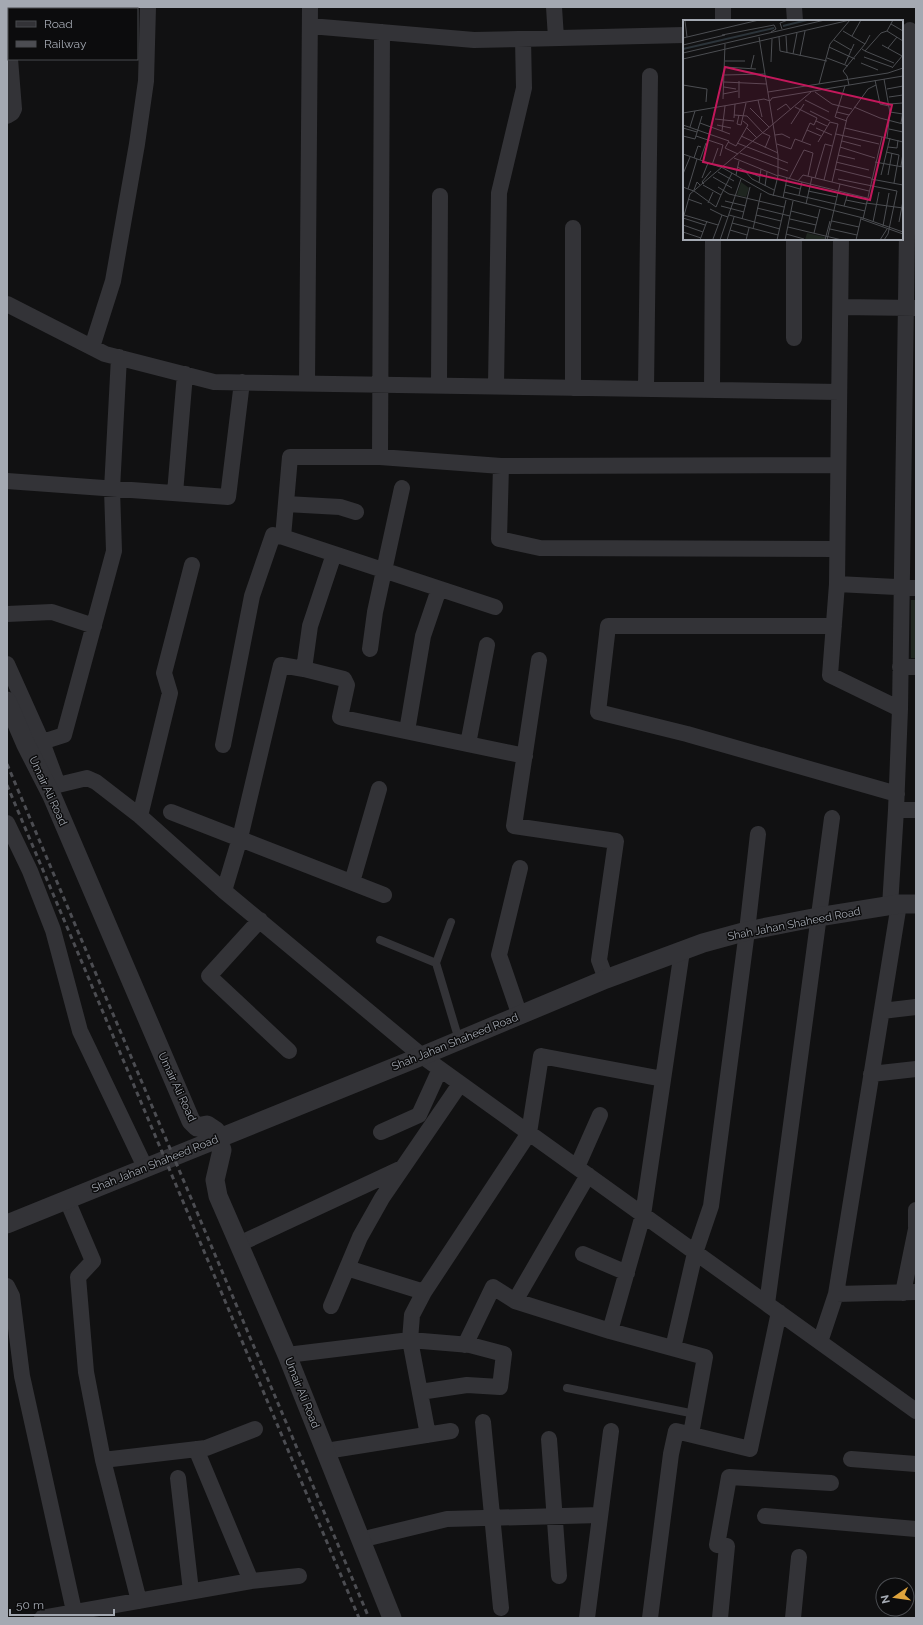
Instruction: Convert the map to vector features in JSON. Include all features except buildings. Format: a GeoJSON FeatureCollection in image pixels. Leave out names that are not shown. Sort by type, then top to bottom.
{"type":"FeatureCollection","features":[{"type":"Feature","properties":{"kind":"street"},"geometry":{"type":"LineString","coordinates":[[92,347],[113,281],[137,144],[146,81],[148,7]]}},
{"type":"Feature","properties":{"kind":"street"},"geometry":{"type":"LineString","coordinates":[[307,383],[310,7]]}},
{"type":"Feature","properties":{"kind":"street"},"geometry":{"type":"LineString","coordinates":[[554,7],[556,38]]}},
{"type":"Feature","properties":{"kind":"street"},"geometry":{"type":"LineString","coordinates":[[723,7],[723,20]]}},
{"type":"Feature","properties":{"kind":"street"},"geometry":{"type":"LineString","coordinates":[[794,7],[795,20]]}},
{"type":"Feature","properties":{"kind":"street"},"geometry":{"type":"LineString","coordinates":[[310,26],[474,40],[683,35]]}},
{"type":"Feature","properties":{"kind":"street"},"geometry":{"type":"LineString","coordinates":[[820,1342],[836,1294],[882,1011],[902,905],[896,802],[900,709],[908,667],[912,216],[909,30]]}},
{"type":"Feature","properties":{"kind":"street"},"geometry":{"type":"LineString","coordinates":[[380,457],[382,32]]}},
{"type":"Feature","properties":{"kind":"street"},"geometry":{"type":"LineString","coordinates":[[496,386],[499,193],[524,88],[523,39]]}},
{"type":"Feature","properties":{"kind":"street"},"geometry":{"type":"LineString","coordinates":[[7,116],[12,113],[14,109],[10,60]]}},
{"type":"Feature","properties":{"kind":"street"},"geometry":{"type":"LineString","coordinates":[[646,389],[650,76]]}},
{"type":"Feature","properties":{"kind":"street"},"geometry":{"type":"LineString","coordinates":[[439,385],[440,196]]}},
{"type":"Feature","properties":{"kind":"street"},"geometry":{"type":"LineString","coordinates":[[573,228],[573,388]]}},
{"type":"Feature","properties":{"kind":"street"},"geometry":{"type":"LineString","coordinates":[[712,390],[713,240]]}},
{"type":"Feature","properties":{"kind":"street"},"geometry":{"type":"LineString","coordinates":[[794,240],[794,338]]}},
{"type":"Feature","properties":{"kind":"street"},"geometry":{"type":"LineString","coordinates":[[842,240],[837,584],[830,675],[900,709]]}},
{"type":"Feature","properties":{"kind":"street"},"geometry":{"type":"LineString","coordinates":[[7,304],[105,354],[214,382],[839,392]]}},
{"type":"Feature","properties":{"kind":"street"},"geometry":{"type":"LineString","coordinates":[[841,307],[910,308]]}},
{"type":"Feature","properties":{"kind":"street"},"geometry":{"type":"LineString","coordinates":[[42,742],[64,734],[114,551],[112,489],[119,357]]}},
{"type":"Feature","properties":{"kind":"street"},"geometry":{"type":"LineString","coordinates":[[175,493],[185,374]]}},
{"type":"Feature","properties":{"kind":"street"},"geometry":{"type":"LineString","coordinates":[[7,481],[228,497],[242,382]]}},
{"type":"Feature","properties":{"kind":"street"},"geometry":{"type":"LineString","coordinates":[[283,537],[290,457],[380,457],[501,466],[838,465]]}},
{"type":"Feature","properties":{"kind":"street"},"geometry":{"type":"LineString","coordinates":[[501,466],[499,539],[540,548],[837,549]]}},
{"type":"Feature","properties":{"kind":"street"},"geometry":{"type":"LineString","coordinates":[[370,648],[375,612],[402,488]]}},
{"type":"Feature","properties":{"kind":"street"},"geometry":{"type":"LineString","coordinates":[[286,504],[340,507],[356,512]]}},
{"type":"Feature","properties":{"kind":"street"},"geometry":{"type":"LineString","coordinates":[[222,745],[252,596],[273,534],[495,607]]}},
{"type":"Feature","properties":{"kind":"street"},"geometry":{"type":"LineString","coordinates":[[304,669],[310,626],[334,554]]}},
{"type":"Feature","properties":{"kind":"street"},"geometry":{"type":"LineString","coordinates":[[140,816],[170,693],[164,674],[192,565]]}},
{"type":"Feature","properties":{"kind":"street"},"geometry":{"type":"LineString","coordinates":[[837,584],[909,588]]}},
{"type":"Feature","properties":{"kind":"street"},"geometry":{"type":"LineString","coordinates":[[407,731],[423,636],[439,588]]}},
{"type":"Feature","properties":{"kind":"street"},"geometry":{"type":"LineString","coordinates":[[7,614],[52,612],[94,626]]}},
{"type":"Feature","properties":{"kind":"street"},"geometry":{"type":"LineString","coordinates":[[834,626],[608,626],[598,712],[687,734],[896,802],[916,810]]}},
{"type":"Feature","properties":{"kind":"street"},"geometry":{"type":"LineString","coordinates":[[468,744],[487,645]]}},
{"type":"Feature","properties":{"kind":"street"},"geometry":{"type":"LineString","coordinates":[[539,660],[514,826],[616,841],[600,960],[606,979]]}},
{"type":"Feature","properties":{"kind":"street"},"geometry":{"type":"LineString","coordinates":[[7,664],[42,742],[55,790],[87,778],[96,782],[140,816],[224,890],[422,1056],[916,1411]]}},
{"type":"Feature","properties":{"kind":"street"},"geometry":{"type":"LineString","coordinates":[[224,890],[240,838],[281,665],[344,679],[346,682],[340,717],[525,756]]}},
{"type":"Feature","properties":{"kind":"street","name":"Umair Ali Road"},"geometry":{"type":"LineString","coordinates":[[7,701],[26,745],[55,790],[191,1121],[197,1127],[211,1126],[216,1131],[219,1138],[222,1150],[215,1180],[216,1188],[287,1355],[392,1618]]}},
{"type":"Feature","properties":{"kind":"street"},"geometry":{"type":"LineString","coordinates":[[352,882],[379,789]]}},
{"type":"Feature","properties":{"kind":"street"},"geometry":{"type":"LineString","coordinates":[[171,812],[384,895]]}},
{"type":"Feature","properties":{"kind":"street"},"geometry":{"type":"LineString","coordinates":[[650,1618],[676,1431],[750,1449],[773,1308],[818,917],[832,818]]}},
{"type":"Feature","properties":{"kind":"street"},"geometry":{"type":"LineString","coordinates":[[7,823],[30,871],[53,930],[80,1031],[145,1167]]}},
{"type":"Feature","properties":{"kind":"street"},"geometry":{"type":"LineString","coordinates":[[673,1348],[695,1253],[711,1206],[747,931],[758,834]]}},
{"type":"Feature","properties":{"kind":"street"},"geometry":{"type":"LineString","coordinates":[[520,868],[498,956],[520,1016]]}},
{"type":"Feature","properties":{"kind":"street","name":"Shah Jahan Shaheed Road"},"geometry":{"type":"LineString","coordinates":[[7,1224],[520,1016],[606,979],[682,951],[747,931],[818,917],[902,905]]}},
{"type":"Feature","properties":{"kind":"street"},"geometry":{"type":"LineString","coordinates":[[260,920],[209,976],[289,1051]]}},
{"type":"Feature","properties":{"kind":"street"},"geometry":{"type":"LineString","coordinates":[[610,1331],[643,1215],[682,951]]}},
{"type":"Feature","properties":{"kind":"street"},"geometry":{"type":"LineString","coordinates":[[882,1011],[916,1007]]}},
{"type":"Feature","properties":{"kind":"street"},"geometry":{"type":"LineString","coordinates":[[428,1435],[410,1340],[412,1315],[424,1292],[529,1133],[541,1056],[663,1079]]}},
{"type":"Feature","properties":{"kind":"street"},"geometry":{"type":"LineString","coordinates":[[381,1132],[419,1115],[440,1069]]}},
{"type":"Feature","properties":{"kind":"street"},"geometry":{"type":"LineString","coordinates":[[872,1074],[916,1069]]}},
{"type":"Feature","properties":{"kind":"street"},"geometry":{"type":"LineString","coordinates":[[331,1306],[360,1237],[382,1198],[460,1084]]}},
{"type":"Feature","properties":{"kind":"street"},"geometry":{"type":"LineString","coordinates":[[515,1301],[582,1171],[600,1115]]}},
{"type":"Feature","properties":{"kind":"street"},"geometry":{"type":"LineString","coordinates":[[239,1244],[403,1168]]}},
{"type":"Feature","properties":{"kind":"street"},"geometry":{"type":"LineString","coordinates":[[67,1200],[92,1261],[78,1277],[86,1372],[104,1460],[139,1601]]}},
{"type":"Feature","properties":{"kind":"street"},"geometry":{"type":"LineString","coordinates":[[836,1294],[910,1292],[916,1228],[916,1210]]}},
{"type":"Feature","properties":{"kind":"street"},"geometry":{"type":"LineString","coordinates":[[583,1254],[627,1273]]}},
{"type":"Feature","properties":{"kind":"street"},"geometry":{"type":"LineString","coordinates":[[347,1268],[424,1292]]}},
{"type":"Feature","properties":{"kind":"street"},"geometry":{"type":"LineString","coordinates":[[7,1286],[12,1296],[22,1376],[74,1611]]}},
{"type":"Feature","properties":{"kind":"street"},"geometry":{"type":"LineString","coordinates":[[465,1345],[493,1288],[515,1301],[610,1331],[705,1357],[691,1434]]}},
{"type":"Feature","properties":{"kind":"street"},"geometry":{"type":"LineString","coordinates":[[287,1355],[410,1340],[465,1345],[504,1354],[500,1387],[467,1385],[420,1392]]}},
{"type":"Feature","properties":{"kind":"street"},"geometry":{"type":"LineString","coordinates":[[484,1422],[501,1608]]}},
{"type":"Feature","properties":{"kind":"street"},"geometry":{"type":"LineString","coordinates":[[104,1460],[206,1448],[255,1429]]}},
{"type":"Feature","properties":{"kind":"street"},"geometry":{"type":"LineString","coordinates":[[587,1618],[611,1431]]}},
{"type":"Feature","properties":{"kind":"street"},"geometry":{"type":"LineString","coordinates":[[326,1451],[451,1432]]}},
{"type":"Feature","properties":{"kind":"street"},"geometry":{"type":"LineString","coordinates":[[548,1439],[559,1576]]}},
{"type":"Feature","properties":{"kind":"street"},"geometry":{"type":"LineString","coordinates":[[196,1449],[251,1582]]}},
{"type":"Feature","properties":{"kind":"street"},"geometry":{"type":"LineString","coordinates":[[851,1459],[916,1464]]}},
{"type":"Feature","properties":{"kind":"street"},"geometry":{"type":"LineString","coordinates":[[720,1618],[727,1546],[717,1546],[729,1477],[831,1483]]}},
{"type":"Feature","properties":{"kind":"street"},"geometry":{"type":"LineString","coordinates":[[178,1478],[191,1592]]}},
{"type":"Feature","properties":{"kind":"street"},"geometry":{"type":"LineString","coordinates":[[360,1540],[447,1519],[600,1515]]}},
{"type":"Feature","properties":{"kind":"street"},"geometry":{"type":"LineString","coordinates":[[764,1516],[916,1529]]}},
{"type":"Feature","properties":{"kind":"street"},"geometry":{"type":"LineString","coordinates":[[793,1618],[799,1557]]}},
{"type":"Feature","properties":{"kind":"street"},"geometry":{"type":"LineString","coordinates":[[42,1618],[74,1611],[251,1582],[299,1576]]}},
{"type":"Feature","properties":{"kind":"lane"},"geometry":{"type":"LineString","coordinates":[[451,922],[436,963],[459,1040]]}},
{"type":"Feature","properties":{"kind":"lane"},"geometry":{"type":"LineString","coordinates":[[380,940],[436,963]]}},
{"type":"Feature","properties":{"kind":"lane"},"geometry":{"type":"LineString","coordinates":[[567,1388],[695,1414]]}},
{"type":"Feature","properties":{"kind":"shaded area"},"geometry":{"type":"Polygon","coordinates":[[[911,600],[916,600],[916,658],[911,658],[911,600]]]}},
{"type":"Feature","properties":{"kind":"railway"},"geometry":{"type":"LineString","coordinates":[[7,764],[369,1618]]}},
{"type":"Feature","properties":{"kind":"railway"},"geometry":{"type":"LineString","coordinates":[[7,785],[359,1618]]}}]}
